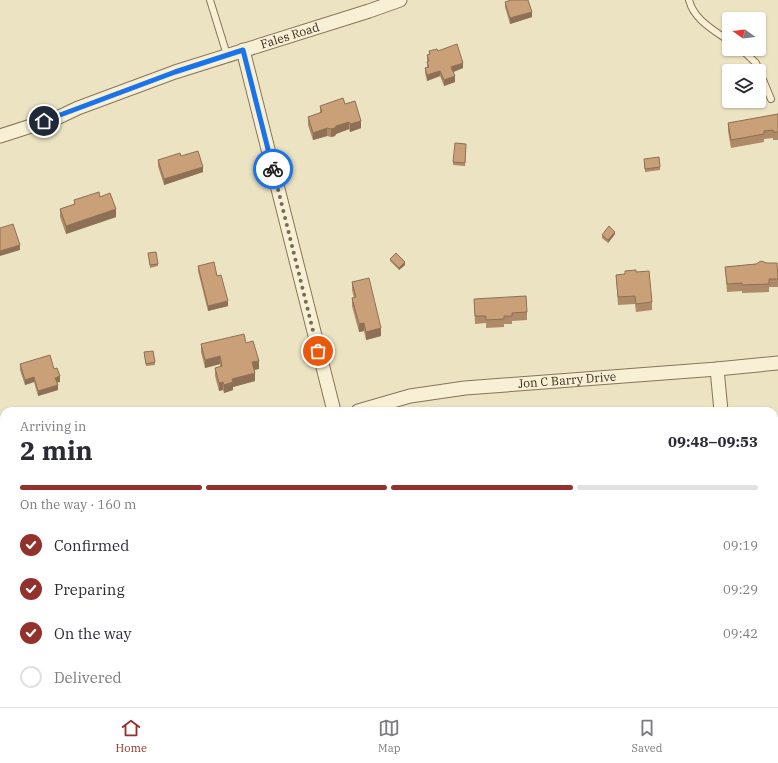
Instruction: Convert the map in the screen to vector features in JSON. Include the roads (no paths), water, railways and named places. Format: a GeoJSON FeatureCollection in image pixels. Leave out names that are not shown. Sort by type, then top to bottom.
{"type":"FeatureCollection","features":[{"type":"Feature","properties":{"kind":"street","name":"Fales Road"},"geometry":{"type":"LineString","coordinates":[[0,136],[59,117],[78,108],[168,75],[400,0]]}},
{"type":"Feature","properties":{"kind":"street"},"geometry":{"type":"LineString","coordinates":[[243,50],[333,407]]}},
{"type":"Feature","properties":{"kind":"street","name":"Jon C Barry Drive"},"geometry":{"type":"LineString","coordinates":[[372,407],[410,396],[437,391],[778,363]]}},
{"type":"Feature","properties":{"kind":"street"},"geometry":{"type":"LineString","coordinates":[[717,369],[721,407]]}},
{"type":"Feature","properties":{"kind":"lane"},"geometry":{"type":"LineString","coordinates":[[210,0],[227,55]]}},
{"type":"Feature","properties":{"kind":"lane"},"geometry":{"type":"LineString","coordinates":[[689,0],[696,15],[722,36]]}},
{"type":"Feature","properties":{"kind":"lane"},"geometry":{"type":"LineString","coordinates":[[748,56],[756,63],[771,99]]}}]}
